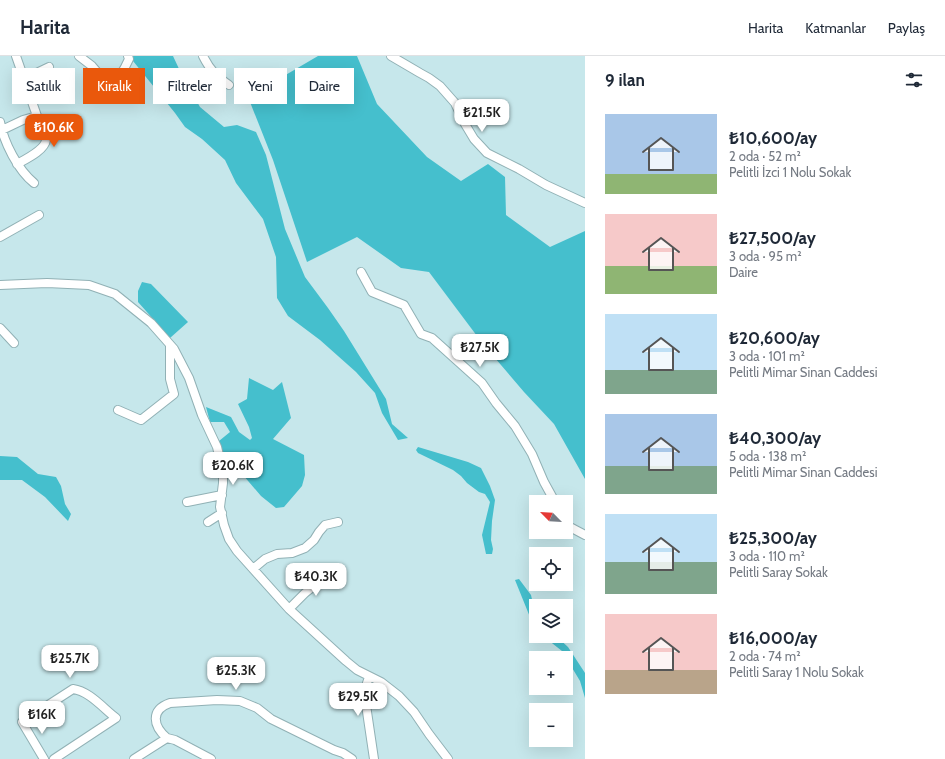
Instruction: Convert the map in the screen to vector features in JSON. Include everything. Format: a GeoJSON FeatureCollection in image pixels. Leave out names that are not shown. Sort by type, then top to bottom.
{"type":"FeatureCollection","features":[{"type":"Feature","properties":{"kind":"street"},"geometry":{"type":"LineString","coordinates":[[16,56],[20,68]]}},
{"type":"Feature","properties":{"kind":"street"},"geometry":{"type":"LineString","coordinates":[[78,56],[92,66],[105,81],[111,85],[115,82],[127,64],[129,59],[128,56]]}},
{"type":"Feature","properties":{"kind":"street"},"geometry":{"type":"LineString","coordinates":[[203,56],[212,71],[229,85]]}},
{"type":"Feature","properties":{"kind":"street"},"geometry":{"type":"LineString","coordinates":[[392,56],[440,86],[455,103],[474,139],[487,153],[585,204]]}},
{"type":"Feature","properties":{"kind":"street"},"geometry":{"type":"LineString","coordinates":[[17,164],[35,153],[44,145],[46,139],[42,122],[37,116],[33,104]]}},
{"type":"Feature","properties":{"kind":"street"},"geometry":{"type":"LineString","coordinates":[[34,183],[17,164],[0,128],[37,116]]}},
{"type":"Feature","properties":{"kind":"street"},"geometry":{"type":"LineString","coordinates":[[0,237],[39,215]]}},
{"type":"Feature","properties":{"kind":"street"},"geometry":{"type":"LineString","coordinates":[[361,272],[372,292],[404,305],[421,334],[432,338],[482,383],[515,426],[532,454],[551,495]]}},
{"type":"Feature","properties":{"kind":"street"},"geometry":{"type":"LineString","coordinates":[[0,285],[47,283],[89,285],[115,294],[151,323],[174,350],[189,378],[202,415],[217,447],[223,472],[220,507],[229,540],[252,569],[289,609],[357,670],[381,682],[399,696],[414,712],[448,759]]}},
{"type":"Feature","properties":{"kind":"street"},"geometry":{"type":"LineString","coordinates":[[0,328],[14,342]]}},
{"type":"Feature","properties":{"kind":"street"},"geometry":{"type":"LineString","coordinates":[[118,410],[140,420],[174,394],[170,379],[170,345]]}},
{"type":"Feature","properties":{"kind":"street"},"geometry":{"type":"LineString","coordinates":[[187,502],[222,495]]}},
{"type":"Feature","properties":{"kind":"street"},"geometry":{"type":"LineString","coordinates":[[208,522],[222,513]]}},
{"type":"Feature","properties":{"kind":"street"},"geometry":{"type":"LineString","coordinates":[[252,569],[265,559],[277,554],[292,553],[305,548],[314,540],[325,524],[338,522]]}},
{"type":"Feature","properties":{"kind":"street"},"geometry":{"type":"LineString","coordinates":[[573,529],[585,535]]}},
{"type":"Feature","properties":{"kind":"street"},"geometry":{"type":"LineString","coordinates":[[289,609],[315,585],[331,576],[339,576]]}},
{"type":"Feature","properties":{"kind":"street"},"geometry":{"type":"LineString","coordinates":[[369,676],[365,690],[374,759]]}},
{"type":"Feature","properties":{"kind":"street"},"geometry":{"type":"LineString","coordinates":[[44,759],[22,722],[73,688],[85,692],[116,718],[54,759]]}},
{"type":"Feature","properties":{"kind":"street"},"geometry":{"type":"LineString","coordinates":[[211,759],[175,740],[167,738],[161,733],[156,724],[156,715],[164,705],[170,703],[217,700],[240,701],[257,708],[271,719],[343,753],[352,759]]}},
{"type":"Feature","properties":{"kind":"street"},"geometry":{"type":"LineString","coordinates":[[134,759],[167,738]]}},
{"type":"Feature","properties":{"kind":"shaded area"},"geometry":{"type":"Polygon","coordinates":[[[129,56],[173,56],[179,68],[153,68],[153,86],[145,76],[145,68],[139,68],[129,56]]]}},
{"type":"Feature","properties":{"kind":"shaded area"},"geometry":{"type":"Polygon","coordinates":[[[318,56],[357,56],[377,104],[427,157],[461,181],[488,164],[505,177],[506,215],[550,247],[585,231],[585,479],[554,424],[483,344],[429,272],[401,268],[357,237],[307,262],[273,160],[251,104],[287,104],[287,74],[295,69],[295,104],[354,104],[354,68],[298,68],[318,56]]]}},
{"type":"Feature","properties":{"kind":"shaded area"},"geometry":{"type":"Polygon","coordinates":[[[168,104],[198,104],[224,127],[237,125],[256,132],[266,155],[285,229],[305,277],[344,331],[386,399],[392,424],[408,438],[398,440],[382,413],[375,393],[356,372],[320,340],[288,316],[277,298],[276,257],[263,219],[236,183],[225,160],[202,139],[185,127],[168,104]]]}},
{"type":"Feature","properties":{"kind":"shaded area"},"geometry":{"type":"Polygon","coordinates":[[[142,282],[151,284],[188,322],[170,338],[138,302],[138,291],[142,282]]]}},
{"type":"Feature","properties":{"kind":"shaded area"},"geometry":{"type":"Polygon","coordinates":[[[249,378],[273,390],[282,382],[291,418],[273,439],[304,455],[305,475],[302,486],[284,507],[276,508],[261,496],[237,468],[225,465],[219,441],[230,432],[224,422],[210,422],[206,407],[231,417],[239,432],[250,440],[252,438],[249,427],[238,404],[247,399],[249,378]]]}},
{"type":"Feature","properties":{"kind":"shaded area"},"geometry":{"type":"Polygon","coordinates":[[[418,447],[468,462],[481,468],[495,500],[492,521],[492,554],[486,554],[482,535],[490,502],[485,494],[479,492],[467,483],[453,470],[418,453],[416,450],[418,447]]]}},
{"type":"Feature","properties":{"kind":"shaded area"},"geometry":{"type":"Polygon","coordinates":[[[0,456],[17,457],[38,474],[56,477],[61,486],[65,504],[71,514],[68,521],[45,497],[22,480],[0,480],[0,456]]]}},
{"type":"Feature","properties":{"kind":"shaded area"},"geometry":{"type":"Polygon","coordinates":[[[519,579],[531,595],[532,599],[529,599],[529,615],[515,580],[519,579]]]}},
{"type":"Feature","properties":{"kind":"shaded area"},"geometry":{"type":"Polygon","coordinates":[[[552,643],[564,643],[571,651],[562,651],[552,643]]]}},
{"type":"Feature","properties":{"kind":"shaded area"},"geometry":{"type":"Polygon","coordinates":[[[573,655],[585,673],[585,698],[580,681],[573,669],[573,655]]]}}]}
